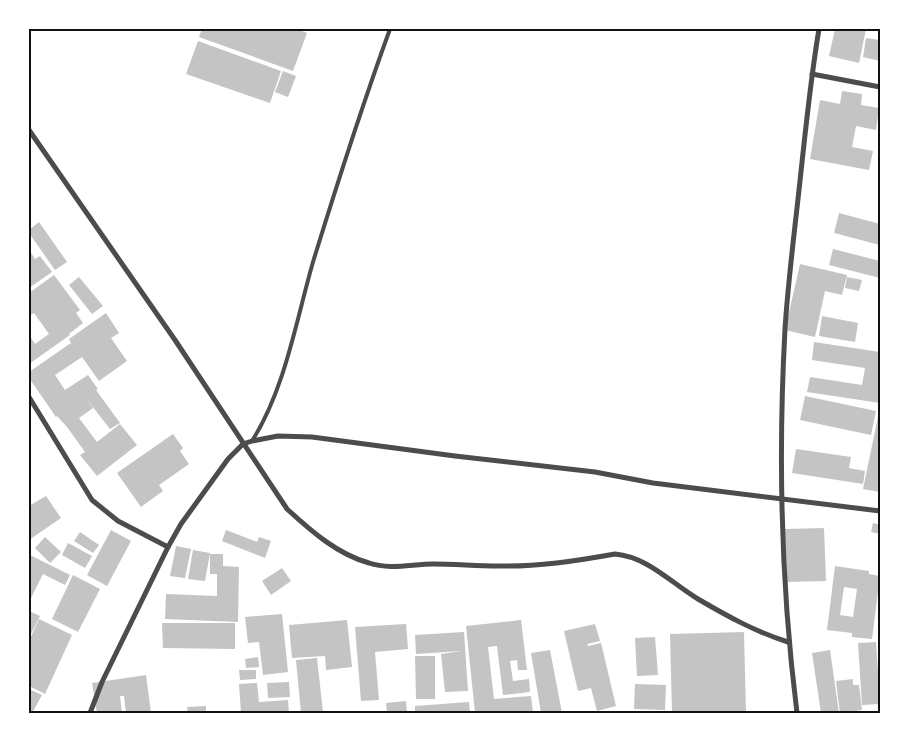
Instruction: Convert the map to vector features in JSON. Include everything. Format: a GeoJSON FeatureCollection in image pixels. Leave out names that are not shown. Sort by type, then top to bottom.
{"type":"FeatureCollection","features":[{"type":"Feature","properties":{"kind":"street"},"geometry":{"type":"LineString","coordinates":[[796,713],[788,642],[782,498],[785,329],[812,74],[819,29]]}},
{"type":"Feature","properties":{"kind":"street"},"geometry":{"type":"LineString","coordinates":[[812,74],[880,87]]}},
{"type":"Feature","properties":{"kind":"street"},"geometry":{"type":"LineString","coordinates":[[29,130],[175,340],[287,509],[329,544],[359,560],[381,566],[454,564],[498,566],[555,563],[615,554],[649,565],[697,598],[747,626],[788,642]]}},
{"type":"Feature","properties":{"kind":"street"},"geometry":{"type":"LineString","coordinates":[[29,397],[92,500],[118,521],[168,547]]}},
{"type":"Feature","properties":{"kind":"street"},"geometry":{"type":"LineString","coordinates":[[90,713],[102,682],[181,524],[228,459],[243,444],[252,441],[278,436],[312,438],[595,472],[653,483],[880,511]]}},
{"type":"Feature","properties":{"kind":"lane"},"geometry":{"type":"LineString","coordinates":[[252,441],[265,419],[278,384],[330,208],[390,29]]}},
{"type":"Feature","properties":{"kind":"building"},"geometry":{"type":"Polygon","coordinates":[[[202,29],[297,29],[307,33],[293,71],[199,37],[202,29]]]}},
{"type":"Feature","properties":{"kind":"building"},"geometry":{"type":"Polygon","coordinates":[[[835,29],[866,29],[859,63],[829,56],[835,29]]]}},
{"type":"Feature","properties":{"kind":"building"},"geometry":{"type":"Polygon","coordinates":[[[866,38],[880,40],[880,61],[863,57],[866,38]]]}},
{"type":"Feature","properties":{"kind":"building"},"geometry":{"type":"Polygon","coordinates":[[[198,41],[281,71],[270,103],[186,74],[198,41]]]}},
{"type":"Feature","properties":{"kind":"building"},"geometry":{"type":"Polygon","coordinates":[[[283,71],[296,76],[288,97],[275,92],[283,71]]]}},
{"type":"Feature","properties":{"kind":"building"},"geometry":{"type":"Polygon","coordinates":[[[842,91],[862,94],[861,105],[879,108],[876,130],[856,126],[852,147],[873,151],[869,170],[810,159],[820,100],[840,104],[842,91]]]}},
{"type":"Feature","properties":{"kind":"building"},"geometry":{"type":"Polygon","coordinates":[[[839,213],[880,224],[880,245],[834,233],[839,213]]]}},
{"type":"Feature","properties":{"kind":"building"},"geometry":{"type":"Polygon","coordinates":[[[39,222],[67,262],[55,270],[29,233],[29,230],[39,222]]]}},
{"type":"Feature","properties":{"kind":"building"},"geometry":{"type":"Polygon","coordinates":[[[833,249],[880,261],[880,278],[829,265],[833,249]]]}},
{"type":"Feature","properties":{"kind":"building"},"geometry":{"type":"Polygon","coordinates":[[[29,250],[35,259],[40,256],[52,272],[29,288],[29,250]]]}},
{"type":"Feature","properties":{"kind":"building"},"geometry":{"type":"Polygon","coordinates":[[[800,264],[847,275],[842,295],[825,291],[815,337],[785,330],[800,264]]]}},
{"type":"Feature","properties":{"kind":"building"},"geometry":{"type":"Polygon","coordinates":[[[54,275],[80,310],[76,313],[83,323],[70,335],[29,364],[29,335],[35,344],[49,334],[34,313],[29,316],[29,293],[54,275]]]}},
{"type":"Feature","properties":{"kind":"building"},"geometry":{"type":"Polygon","coordinates":[[[79,277],[103,306],[92,314],[69,285],[79,277]]]}},
{"type":"Feature","properties":{"kind":"building"},"geometry":{"type":"Polygon","coordinates":[[[847,277],[862,280],[859,291],[845,288],[847,277]]]}},
{"type":"Feature","properties":{"kind":"building"},"geometry":{"type":"Polygon","coordinates":[[[106,313],[119,333],[111,338],[127,361],[99,381],[82,357],[55,375],[65,390],[88,375],[98,389],[96,390],[120,423],[110,429],[85,397],[93,408],[79,418],[97,442],[120,424],[137,445],[97,476],[80,455],[85,452],[67,427],[56,417],[29,378],[29,372],[71,343],[69,339],[106,313]]]}},
{"type":"Feature","properties":{"kind":"building"},"geometry":{"type":"Polygon","coordinates":[[[822,316],[858,323],[855,342],[819,336],[822,316]]]}},
{"type":"Feature","properties":{"kind":"building"},"geometry":{"type":"Polygon","coordinates":[[[814,342],[880,352],[880,403],[807,392],[810,377],[862,385],[865,368],[812,360],[814,342]]]}},
{"type":"Feature","properties":{"kind":"building"},"geometry":{"type":"Polygon","coordinates":[[[805,396],[876,411],[871,435],[800,420],[805,396]]]}},
{"type":"Feature","properties":{"kind":"building"},"geometry":{"type":"Polygon","coordinates":[[[880,412],[880,492],[863,489],[880,412]]]}},
{"type":"Feature","properties":{"kind":"building"},"geometry":{"type":"Polygon","coordinates":[[[173,434],[183,448],[180,451],[189,464],[159,485],[163,491],[141,507],[117,473],[173,434]]]}},
{"type":"Feature","properties":{"kind":"building"},"geometry":{"type":"Polygon","coordinates":[[[796,449],[851,457],[849,468],[865,471],[863,484],[792,473],[796,449]]]}},
{"type":"Feature","properties":{"kind":"building"},"geometry":{"type":"Polygon","coordinates":[[[46,496],[61,518],[29,540],[29,506],[46,496]]]}},
{"type":"Feature","properties":{"kind":"building"},"geometry":{"type":"Polygon","coordinates":[[[873,523],[880,525],[880,534],[871,532],[873,523]]]}},
{"type":"Feature","properties":{"kind":"building"},"geometry":{"type":"Polygon","coordinates":[[[824,528],[826,581],[787,582],[785,529],[824,528]]]}},
{"type":"Feature","properties":{"kind":"building"},"geometry":{"type":"Polygon","coordinates":[[[111,530],[131,541],[107,586],[87,575],[111,530]]]}},
{"type":"Feature","properties":{"kind":"building"},"geometry":{"type":"Polygon","coordinates":[[[226,530],[257,542],[259,537],[271,541],[265,558],[222,541],[226,530]]]}},
{"type":"Feature","properties":{"kind":"building"},"geometry":{"type":"Polygon","coordinates":[[[80,532],[99,545],[93,553],[74,541],[80,532]]]}},
{"type":"Feature","properties":{"kind":"building"},"geometry":{"type":"Polygon","coordinates":[[[45,537],[61,552],[50,563],[35,548],[45,537]]]}},
{"type":"Feature","properties":{"kind":"building"},"geometry":{"type":"Polygon","coordinates":[[[68,543],[92,556],[85,568],[62,555],[68,543]]]}},
{"type":"Feature","properties":{"kind":"building"},"geometry":{"type":"Polygon","coordinates":[[[176,546],[191,549],[185,578],[170,576],[176,546]]]}},
{"type":"Feature","properties":{"kind":"building"},"geometry":{"type":"Polygon","coordinates":[[[193,550],[210,553],[205,581],[188,579],[193,550]]]}},
{"type":"Feature","properties":{"kind":"building"},"geometry":{"type":"Polygon","coordinates":[[[210,554],[223,554],[223,566],[239,567],[238,622],[165,619],[166,594],[217,596],[217,574],[210,574],[210,554]]]}},
{"type":"Feature","properties":{"kind":"building"},"geometry":{"type":"Polygon","coordinates":[[[30,555],[70,575],[65,585],[43,574],[29,602],[30,555]]]}},
{"type":"Feature","properties":{"kind":"building"},"geometry":{"type":"Polygon","coordinates":[[[835,566],[869,571],[869,574],[880,576],[872,639],[852,637],[852,633],[827,630],[835,566]],[[844,587],[840,615],[853,617],[857,589],[844,587]]]}},
{"type":"Feature","properties":{"kind":"building"},"geometry":{"type":"Polygon","coordinates":[[[282,568],[291,581],[271,595],[262,581],[282,568]]]}},
{"type":"Feature","properties":{"kind":"building"},"geometry":{"type":"Polygon","coordinates":[[[73,575],[100,589],[78,632],[52,619],[73,575]]]}},
{"type":"Feature","properties":{"kind":"building"},"geometry":{"type":"Polygon","coordinates":[[[29,611],[40,616],[31,634],[29,634],[29,611]]]}},
{"type":"Feature","properties":{"kind":"building"},"geometry":{"type":"Polygon","coordinates":[[[282,614],[288,672],[263,675],[259,642],[248,643],[245,617],[282,614]]]}},
{"type":"Feature","properties":{"kind":"building"},"geometry":{"type":"Polygon","coordinates":[[[39,619],[72,635],[45,694],[29,686],[29,641],[39,619]]]}},
{"type":"Feature","properties":{"kind":"building"},"geometry":{"type":"Polygon","coordinates":[[[347,620],[352,667],[326,670],[325,656],[292,658],[289,625],[347,620]]]}},
{"type":"Feature","properties":{"kind":"building"},"geometry":{"type":"Polygon","coordinates":[[[521,620],[527,670],[518,670],[517,660],[510,661],[513,681],[529,679],[530,692],[503,695],[497,646],[488,647],[494,699],[531,696],[533,713],[475,713],[466,626],[521,620]]]}},
{"type":"Feature","properties":{"kind":"building"},"geometry":{"type":"Polygon","coordinates":[[[162,623],[235,623],[235,649],[163,648],[162,623]]]}},
{"type":"Feature","properties":{"kind":"building"},"geometry":{"type":"Polygon","coordinates":[[[406,624],[408,649],[375,652],[379,700],[361,701],[355,627],[406,624]]]}},
{"type":"Feature","properties":{"kind":"building"},"geometry":{"type":"Polygon","coordinates":[[[595,624],[600,641],[587,644],[588,646],[601,643],[616,706],[597,711],[591,688],[578,691],[564,631],[595,624]]]}},
{"type":"Feature","properties":{"kind":"building"},"geometry":{"type":"Polygon","coordinates":[[[464,632],[468,691],[445,692],[441,654],[462,651],[416,654],[415,635],[464,632]]]}},
{"type":"Feature","properties":{"kind":"building"},"geometry":{"type":"Polygon","coordinates":[[[744,632],[746,713],[672,713],[670,634],[744,632]]]}},
{"type":"Feature","properties":{"kind":"building"},"geometry":{"type":"Polygon","coordinates":[[[655,637],[658,675],[637,676],[635,638],[655,637]]]}},
{"type":"Feature","properties":{"kind":"building"},"geometry":{"type":"Polygon","coordinates":[[[876,642],[880,704],[862,705],[858,643],[876,642]]]}},
{"type":"Feature","properties":{"kind":"building"},"geometry":{"type":"Polygon","coordinates":[[[550,650],[562,713],[541,713],[531,653],[550,650]]]}},
{"type":"Feature","properties":{"kind":"building"},"geometry":{"type":"Polygon","coordinates":[[[830,650],[839,713],[821,713],[812,653],[830,650]]]}},
{"type":"Feature","properties":{"kind":"building"},"geometry":{"type":"Polygon","coordinates":[[[415,656],[435,656],[435,699],[416,699],[415,656]]]}},
{"type":"Feature","properties":{"kind":"building"},"geometry":{"type":"Polygon","coordinates":[[[258,657],[259,667],[246,668],[245,659],[258,657]]]}},
{"type":"Feature","properties":{"kind":"building"},"geometry":{"type":"Polygon","coordinates":[[[317,658],[323,712],[301,713],[296,660],[317,658]]]}},
{"type":"Feature","properties":{"kind":"building"},"geometry":{"type":"Polygon","coordinates":[[[239,670],[256,670],[256,679],[240,680],[239,670]]]}},
{"type":"Feature","properties":{"kind":"building"},"geometry":{"type":"Polygon","coordinates":[[[146,675],[151,713],[126,713],[124,696],[120,696],[122,713],[97,713],[92,683],[146,675]]]}},
{"type":"Feature","properties":{"kind":"building"},"geometry":{"type":"Polygon","coordinates":[[[853,679],[853,685],[859,685],[862,710],[840,713],[836,681],[853,679]]]}},
{"type":"Feature","properties":{"kind":"building"},"geometry":{"type":"Polygon","coordinates":[[[289,682],[290,697],[268,698],[267,683],[289,682]]]}},
{"type":"Feature","properties":{"kind":"building"},"geometry":{"type":"Polygon","coordinates":[[[257,683],[259,702],[288,700],[289,713],[241,713],[239,684],[257,683]]]}},
{"type":"Feature","properties":{"kind":"building"},"geometry":{"type":"Polygon","coordinates":[[[635,684],[666,685],[665,710],[634,709],[635,684]]]}},
{"type":"Feature","properties":{"kind":"building"},"geometry":{"type":"Polygon","coordinates":[[[29,689],[42,695],[32,713],[29,713],[29,689]]]}},
{"type":"Feature","properties":{"kind":"building"},"geometry":{"type":"Polygon","coordinates":[[[406,701],[407,713],[387,713],[386,703],[406,701]]]}},
{"type":"Feature","properties":{"kind":"building"},"geometry":{"type":"Polygon","coordinates":[[[469,702],[470,713],[415,713],[415,706],[469,702]]]}},
{"type":"Feature","properties":{"kind":"building"},"geometry":{"type":"Polygon","coordinates":[[[206,706],[206,713],[188,713],[187,707],[206,706]]]}}]}
